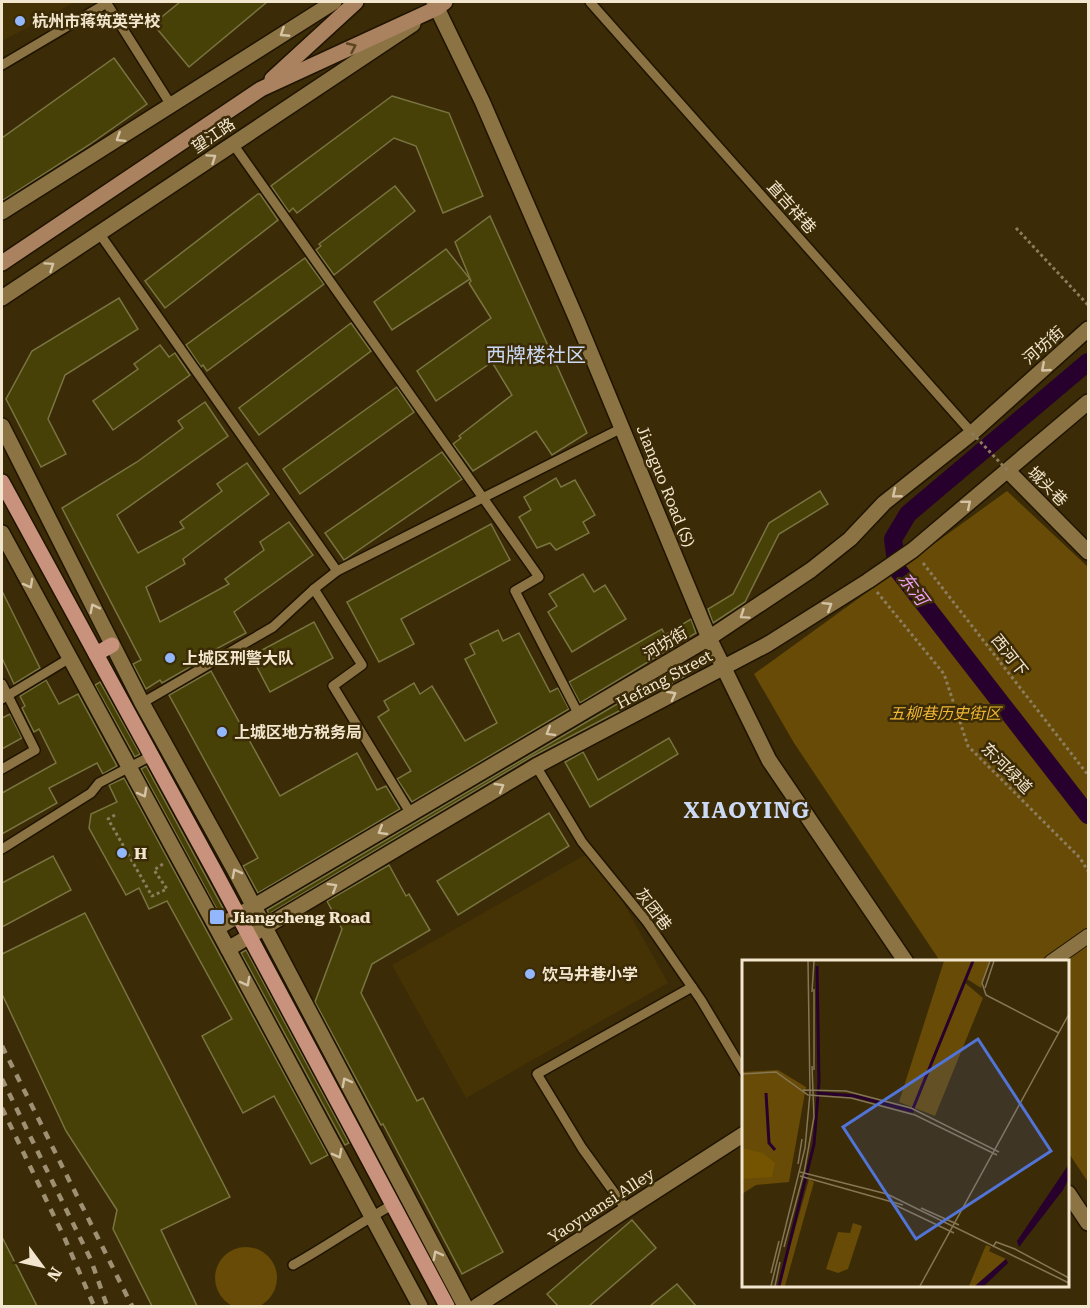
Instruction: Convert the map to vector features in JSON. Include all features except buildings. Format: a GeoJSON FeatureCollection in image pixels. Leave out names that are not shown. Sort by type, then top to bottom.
{"type":"FeatureCollection","features":[{"type":"Feature","properties":{"kind":"main road"},"geometry":{"type":"LineString","coordinates":[[261,90],[356,2]]}},
{"type":"Feature","properties":{"kind":"main road"},"geometry":{"type":"LineString","coordinates":[[2,263],[261,90],[439,4]]}},
{"type":"Feature","properties":{"kind":"main road"},"geometry":{"type":"LineString","coordinates":[[2,482],[447,1306]]}},
{"type":"Feature","properties":{"kind":"main road"},"geometry":{"type":"LineString","coordinates":[[96,654],[112,645]]}},
{"type":"Feature","properties":{"kind":"street"},"geometry":{"type":"LineString","coordinates":[[2,212],[334,2]]}},
{"type":"Feature","properties":{"kind":"street","name":"望江路"},"geometry":{"type":"LineString","coordinates":[[2,298],[439,4]]}},
{"type":"Feature","properties":{"kind":"street","name":"Jianguo Road (S)"},"geometry":{"type":"LineString","coordinates":[[439,4],[622,428],[709,638],[769,760],[905,960]]}},
{"type":"Feature","properties":{"kind":"street","name":"河坊街"},"geometry":{"type":"LineString","coordinates":[[217,928],[709,638],[811,570],[850,538],[884,503],[972,433],[1089,329]]}},
{"type":"Feature","properties":{"kind":"street","name":"Hefang Street"},"geometry":{"type":"LineString","coordinates":[[228,949],[536,766],[768,644],[872,579],[909,552],[1089,402]]}},
{"type":"Feature","properties":{"kind":"street"},"geometry":{"type":"LineString","coordinates":[[2,426],[142,703],[254,907],[465,1306]]}},
{"type":"Feature","properties":{"kind":"street","name":"城头巷"},"geometry":{"type":"LineString","coordinates":[[1008,471],[1089,552]]}},
{"type":"Feature","properties":{"kind":"street"},"geometry":{"type":"LineString","coordinates":[[2,536],[217,928],[420,1306]]}},
{"type":"Feature","properties":{"kind":"street"},"geometry":{"type":"LineString","coordinates":[[1054,960],[1089,936]]}},
{"type":"Feature","properties":{"kind":"street","name":"Yaoyuansi Alley"},"geometry":{"type":"LineString","coordinates":[[477,1306],[742,1135]]}},
{"type":"Feature","properties":{"kind":"street"},"geometry":{"type":"LineString","coordinates":[[1069,1194],[1089,1223]]}},
{"type":"Feature","properties":{"kind":"lane"},"geometry":{"type":"LineString","coordinates":[[2,65],[106,2],[171,105]]}},
{"type":"Feature","properties":{"kind":"lane","name":"直吉祥巷"},"geometry":{"type":"LineString","coordinates":[[590,2],[972,433]]}},
{"type":"Feature","properties":{"kind":"lane"},"geometry":{"type":"LineString","coordinates":[[233,144],[539,577],[515,591],[579,715]]}},
{"type":"Feature","properties":{"kind":"lane"},"geometry":{"type":"LineString","coordinates":[[99,233],[337,571]]}},
{"type":"Feature","properties":{"kind":"lane"},"geometry":{"type":"LineString","coordinates":[[142,703],[273,627],[337,571],[622,428]]}},
{"type":"Feature","properties":{"kind":"lane"},"geometry":{"type":"LineString","coordinates":[[314,589],[362,665],[333,686],[411,814]]}},
{"type":"Feature","properties":{"kind":"lane"},"geometry":{"type":"LineString","coordinates":[[5,697],[70,658]]}},
{"type":"Feature","properties":{"kind":"lane"},"geometry":{"type":"LineString","coordinates":[[2,684],[5,697],[35,750],[2,769]]}},
{"type":"Feature","properties":{"kind":"lane"},"geometry":{"type":"LineString","coordinates":[[2,849],[91,793],[99,783],[151,756]]}},
{"type":"Feature","properties":{"kind":"lane","name":"灰团巷"},"geometry":{"type":"LineString","coordinates":[[536,766],[582,842],[647,922],[692,987],[742,1069]]}},
{"type":"Feature","properties":{"kind":"lane"},"geometry":{"type":"LineString","coordinates":[[627,1209],[582,1148],[537,1074],[692,987]]}},
{"type":"Feature","properties":{"kind":"lane"},"geometry":{"type":"LineString","coordinates":[[292,1265],[337,1240],[392,1204]]}},
{"type":"Feature","properties":{"kind":"path"},"geometry":{"type":"LineString","coordinates":[[1016,228],[1089,305]]}},
{"type":"Feature","properties":{"kind":"path"},"geometry":{"type":"LineString","coordinates":[[972,433],[1008,471]]}},
{"type":"Feature","properties":{"kind":"path","name":"西河下"},"geometry":{"type":"LineString","coordinates":[[909,552],[1089,775]]}},
{"type":"Feature","properties":{"kind":"path","name":"东河绿道"},"geometry":{"type":"LineString","coordinates":[[872,579],[944,674],[968,746],[1080,858],[1089,871]]}},
{"type":"Feature","properties":{"kind":"path"},"geometry":{"type":"LineString","coordinates":[[115,815],[108,819],[152,896],[166,890],[154,870],[163,864]]}},
{"type":"Feature","properties":{"kind":"shaded area","name":"杭州市蒋筑英学校"},"geometry":{"type":"Polygon","coordinates":[[[2,2],[75,2],[2,41],[2,2]]]}},
{"type":"Feature","properties":{"kind":"shaded area","name":"饮马井巷小学"},"geometry":{"type":"Polygon","coordinates":[[[594,850],[668,983],[466,1098],[392,965],[594,850]]]}},
{"type":"Feature","properties":{"kind":"green space","name":"五柳巷历史街区"},"geometry":{"type":"Polygon","coordinates":[[[1007,491],[1088,567],[1088,1182],[1069,1154],[1069,960],[939,960],[794,743],[754,674],[1007,491]]]}},
{"type":"Feature","properties":{"kind":"green space"},"geometry":{"type":"Polygon","coordinates":[[[240,1247],[252,1247],[268,1256],[275,1266],[277,1278],[275,1290],[268,1300],[252,1309],[240,1309],[229,1304],[220,1295],[215,1284],[215,1272],[220,1261],[229,1252],[240,1247]]]}},
{"type":"Feature","properties":{"kind":"waterway","name":"东河"},"geometry":{"type":"LineString","coordinates":[[1088,362],[908,514],[893,539],[897,569],[1088,815]]}},
{"type":"Feature","properties":{"kind":"railway"},"geometry":{"type":"LineString","coordinates":[[2,1046],[132,1306]]}},
{"type":"Feature","properties":{"kind":"railway"},"geometry":{"type":"LineString","coordinates":[[2,1079],[91,1260],[107,1306]]}},
{"type":"Feature","properties":{"kind":"railway"},"geometry":{"type":"LineString","coordinates":[[2,1108],[65,1239],[94,1306]]}},
{"type":"Feature","properties":{"kind":"place","name":"杭州市蒋筑英学校"},"geometry":{"type":"Point","coordinates":[20,21]}},
{"type":"Feature","properties":{"kind":"place","name":"上城区刑警大队"},"geometry":{"type":"Point","coordinates":[170,658]}},
{"type":"Feature","properties":{"kind":"place","name":"上城区地方税务局"},"geometry":{"type":"Point","coordinates":[222,732]}},
{"type":"Feature","properties":{"kind":"place","name":"H"},"geometry":{"type":"Point","coordinates":[122,853]}},
{"type":"Feature","properties":{"kind":"place","name":"Jiangcheng Road"},"geometry":{"type":"Point","coordinates":[217,917]}},
{"type":"Feature","properties":{"kind":"place","name":"饮马井巷小学"},"geometry":{"type":"Point","coordinates":[530,974]}},
{"type":"Feature","properties":{"kind":"district","name":"西牌楼社区"},"geometry":{"type":"Point","coordinates":[536,355]}},
{"type":"Feature","properties":{"kind":"district","name":"XIAOYING"},"geometry":{"type":"Point","coordinates":[747,810]}}]}
